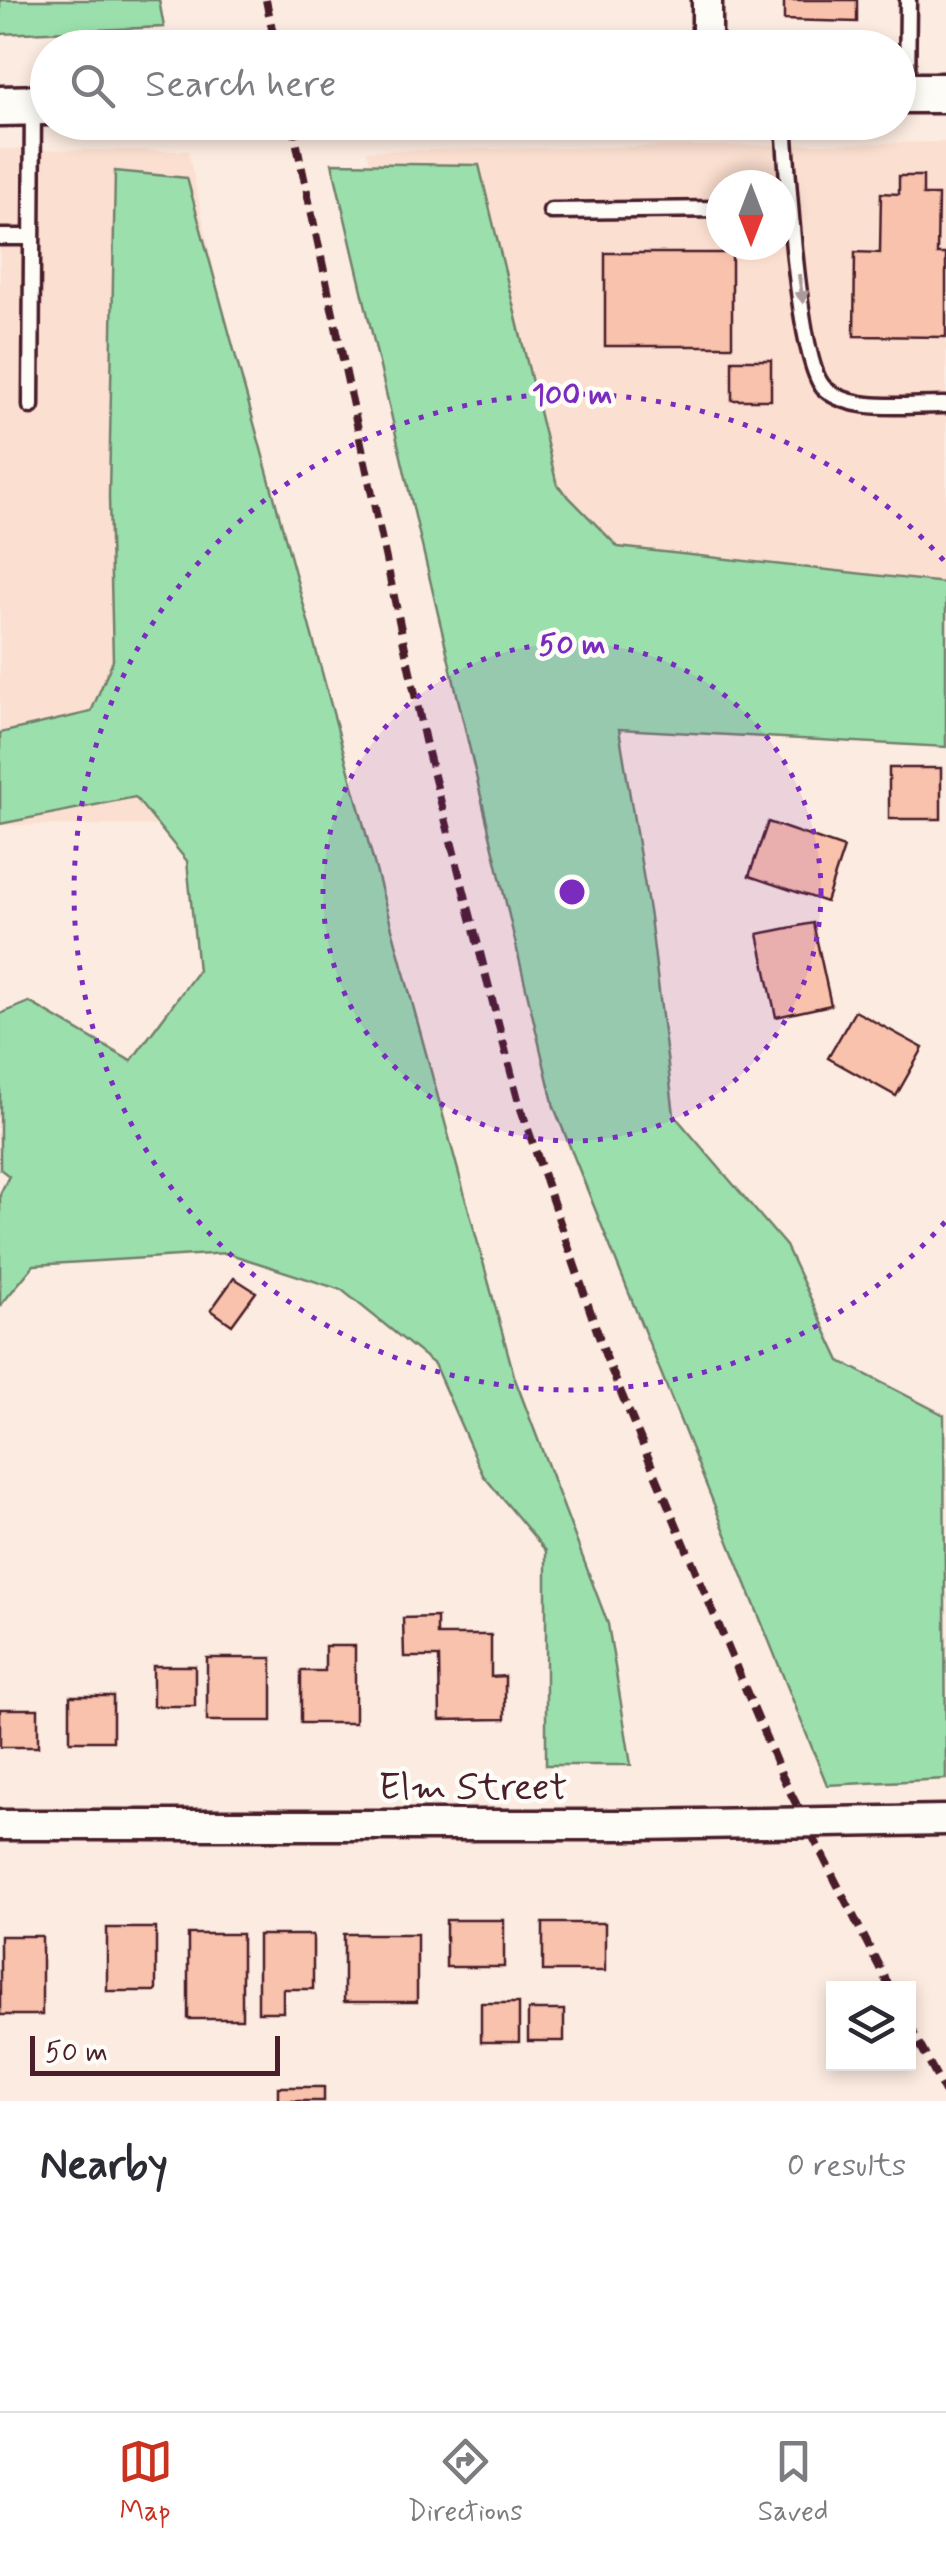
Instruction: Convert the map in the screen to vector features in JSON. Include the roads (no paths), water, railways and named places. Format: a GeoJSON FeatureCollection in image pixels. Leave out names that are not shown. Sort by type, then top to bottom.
{"type":"FeatureCollection","features":[{"type":"Feature","properties":{"kind":"main road"},"geometry":{"type":"LineString","coordinates":[[916,93],[946,93]]}},
{"type":"Feature","properties":{"kind":"street"},"geometry":{"type":"LineString","coordinates":[[707,0],[707,30]]}},
{"type":"Feature","properties":{"kind":"street","name":"Elm Street"},"geometry":{"type":"LineString","coordinates":[[0,1825],[639,1825],[946,1820]]}},
{"type":"Feature","properties":{"kind":"lane"},"geometry":{"type":"LineString","coordinates":[[906,30],[908,0]]}},
{"type":"Feature","properties":{"kind":"lane"},"geometry":{"type":"LineString","coordinates":[[27,105],[32,406]]}},
{"type":"Feature","properties":{"kind":"lane"},"geometry":{"type":"LineString","coordinates":[[784,140],[785,170]]}},
{"type":"Feature","properties":{"kind":"lane"},"geometry":{"type":"LineString","coordinates":[[551,211],[706,209]]}},
{"type":"Feature","properties":{"kind":"lane"},"geometry":{"type":"LineString","coordinates":[[0,237],[31,237]]}},
{"type":"Feature","properties":{"kind":"lane"},"geometry":{"type":"LineString","coordinates":[[793,260],[810,364],[824,389],[859,404],[946,404]]}},
{"type":"Feature","properties":{"kind":"railway"},"geometry":{"type":"LineString","coordinates":[[266,0],[272,30]]}},
{"type":"Feature","properties":{"kind":"railway"},"geometry":{"type":"LineString","coordinates":[[296,140],[425,741],[519,1103],[606,1357],[782,1776],[886,1981]]}},
{"type":"Feature","properties":{"kind":"railway"},"geometry":{"type":"LineString","coordinates":[[916,2038],[946,2094]]}}]}
